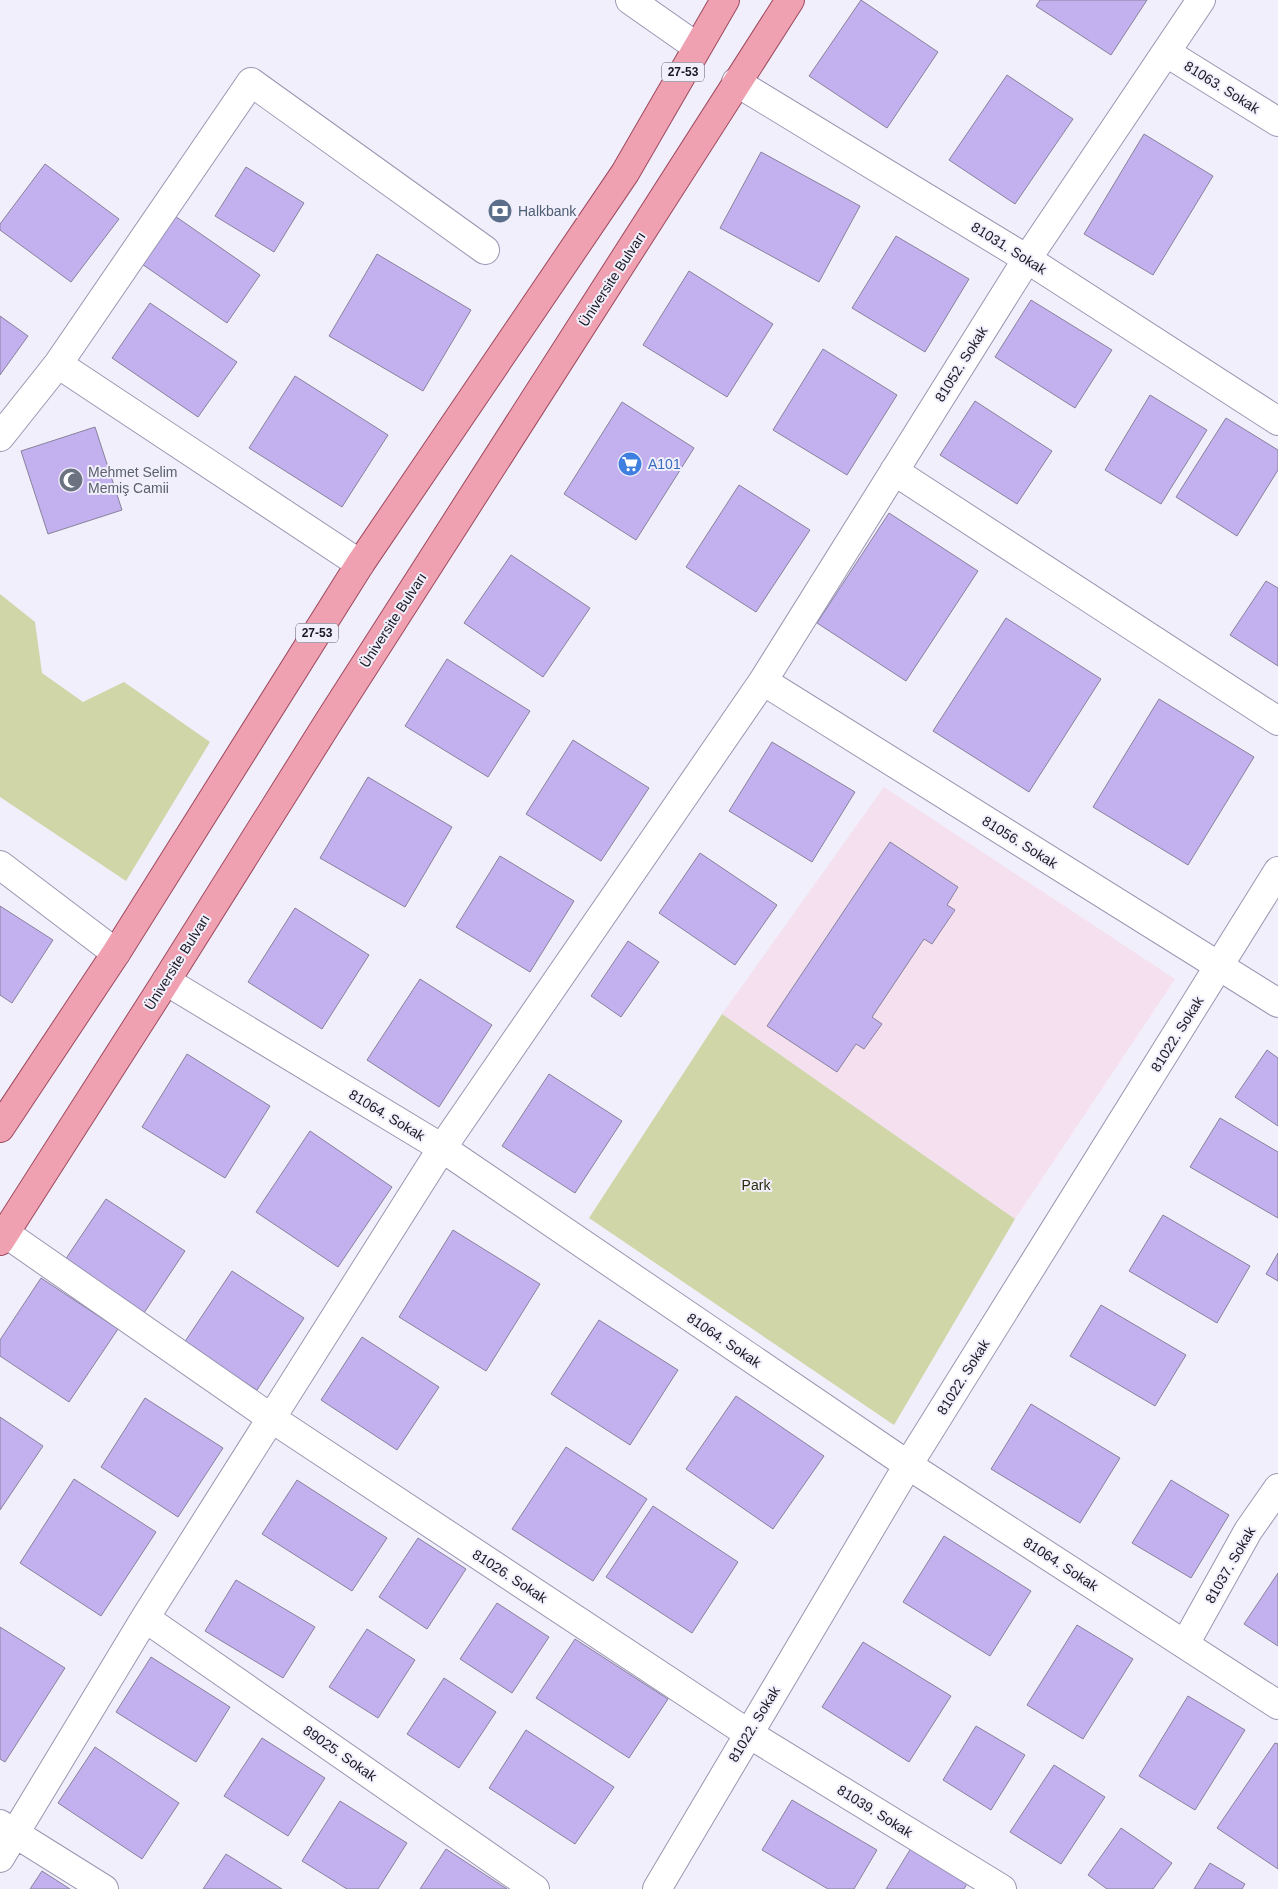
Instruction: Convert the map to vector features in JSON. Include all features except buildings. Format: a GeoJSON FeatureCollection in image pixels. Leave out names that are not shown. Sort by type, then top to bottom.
{"type":"FeatureCollection","features":[{"type":"Feature","properties":{"kind":"main road","name":"27-53"},"geometry":{"type":"LineString","coordinates":[[0,1128],[116,953],[360,564],[625,173],[725,0]]}},
{"type":"Feature","properties":{"kind":"main road","name":"Üniversite Bulvarı"},"geometry":{"type":"LineString","coordinates":[[2,1237],[166,981],[328,721],[790,0]]}},
{"type":"Feature","properties":{"kind":"street"},"geometry":{"type":"LineString","coordinates":[[630,0],[698,47]]}},
{"type":"Feature","properties":{"kind":"street","name":"81052. Sokak"},"geometry":{"type":"LineString","coordinates":[[0,1858],[7,1829],[146,1618],[442,1148],[763,681],[1027,259],[1201,0]]}},
{"type":"Feature","properties":{"kind":"street","name":"81063. Sokak"},"geometry":{"type":"LineString","coordinates":[[1167,52],[1278,122]]}},
{"type":"Feature","properties":{"kind":"street"},"geometry":{"type":"LineString","coordinates":[[0,437],[58,364],[251,82],[485,250]]}},
{"type":"Feature","properties":{"kind":"street","name":"81031. Sokak"},"geometry":{"type":"LineString","coordinates":[[736,82],[1027,259],[1278,421]]}},
{"type":"Feature","properties":{"kind":"street"},"geometry":{"type":"LineString","coordinates":[[58,364],[360,564]]}},
{"type":"Feature","properties":{"kind":"street"},"geometry":{"type":"LineString","coordinates":[[894,471],[1278,720]]}},
{"type":"Feature","properties":{"kind":"street","name":"81056. Sokak"},"geometry":{"type":"LineString","coordinates":[[763,681],[1278,1003]]}},
{"type":"Feature","properties":{"kind":"street"},"geometry":{"type":"LineString","coordinates":[[0,865],[116,953]]}},
{"type":"Feature","properties":{"kind":"street","name":"81022. Sokak"},"geometry":{"type":"LineString","coordinates":[[657,1889],[908,1465],[1278,871]]}},
{"type":"Feature","properties":{"kind":"street","name":"81064. Sokak"},"geometry":{"type":"LineString","coordinates":[[166,981],[442,1148],[908,1465],[1278,1705]]}},
{"type":"Feature","properties":{"kind":"street","name":"81026. Sokak"},"geometry":{"type":"LineString","coordinates":[[2,1237],[271,1418],[749,1734]]}},
{"type":"Feature","properties":{"kind":"street","name":"81037. Sokak"},"geometry":{"type":"LineString","coordinates":[[1185,1644],[1248,1531],[1278,1488]]}},
{"type":"Feature","properties":{"kind":"street","name":"89025. Sokak"},"geometry":{"type":"LineString","coordinates":[[146,1618],[536,1889]]}},
{"type":"Feature","properties":{"kind":"street","name":"81039. Sokak"},"geometry":{"type":"LineString","coordinates":[[749,1734],[1002,1889]]}},
{"type":"Feature","properties":{"kind":"street"},"geometry":{"type":"LineString","coordinates":[[7,1829],[104,1889]]}},
{"type":"Feature","properties":{"kind":"shaded area"},"geometry":{"type":"Polygon","coordinates":[[[884,787],[1175,979],[1015,1219],[722,1014],[884,787]]]}},
{"type":"Feature","properties":{"kind":"green space"},"geometry":{"type":"Polygon","coordinates":[[[0,594],[35,622],[42,673],[83,702],[124,682],[210,742],[126,881],[0,797],[0,594]]]}},
{"type":"Feature","properties":{"kind":"green space","name":"Park"},"geometry":{"type":"Polygon","coordinates":[[[722,1014],[1015,1219],[894,1425],[589,1218],[722,1014]]]}},
{"type":"Feature","properties":{"kind":"place","name":"Halkbank"},"geometry":{"type":"Point","coordinates":[500,211]}},
{"type":"Feature","properties":{"kind":"place","name":"A101"},"geometry":{"type":"Point","coordinates":[630,464]}},
{"type":"Feature","properties":{"kind":"place","name":"Mehmet Selim Memiş Camii"},"geometry":{"type":"Point","coordinates":[71,480]}}]}
